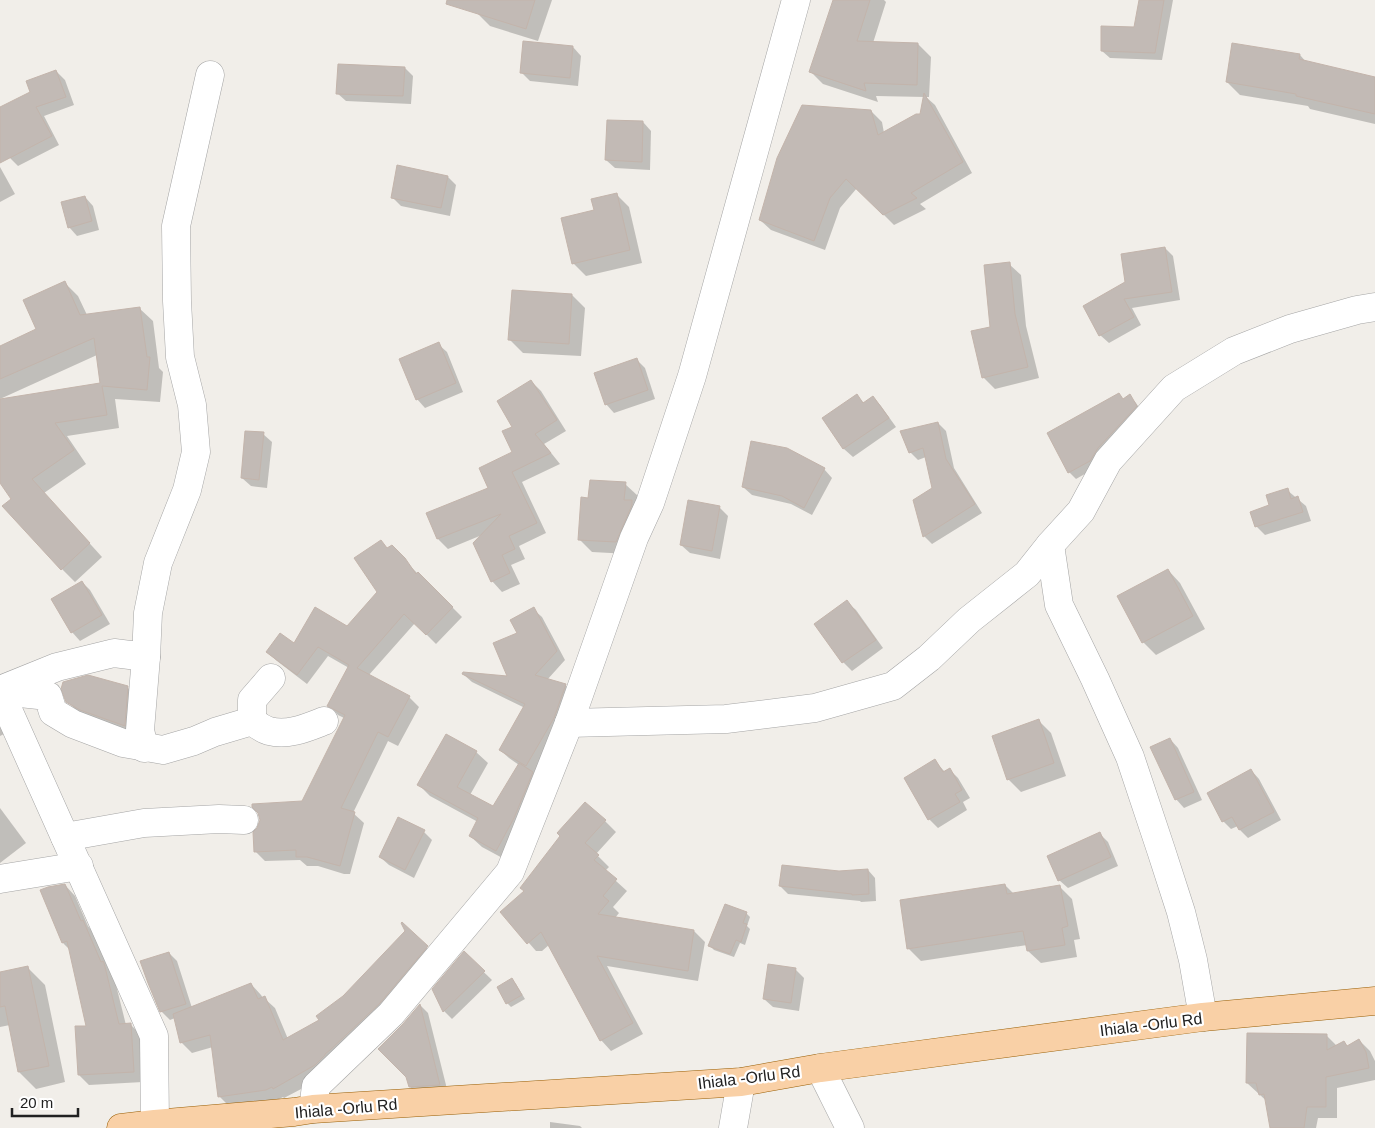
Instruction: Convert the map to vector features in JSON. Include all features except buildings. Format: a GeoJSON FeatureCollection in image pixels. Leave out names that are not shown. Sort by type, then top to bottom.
{"type":"FeatureCollection","features":[{"type":"Feature","properties":{"kind":"main road","name":"Ihiala -Orlu Rd"},"geometry":{"type":"LineString","coordinates":[[121,1128],[741,1082],[820,1068],[1203,1017],[1375,1002]]}},
{"type":"Feature","properties":{"kind":"street"},"geometry":{"type":"LineString","coordinates":[[301,1116],[316,1086],[391,1014],[510,872],[569,723],[634,538],[650,503],[692,376],[796,0]]}},
{"type":"Feature","properties":{"kind":"street"},"geometry":{"type":"LineString","coordinates":[[144,748],[140,730],[148,613],[158,563],[187,490],[196,452],[192,405],[180,357],[176,226],[210,75]]}},
{"type":"Feature","properties":{"kind":"street"},"geometry":{"type":"LineString","coordinates":[[569,723],[726,719],[815,708],[893,686],[929,658],[969,620],[1027,574],[1080,511],[1108,461],[1174,388],[1234,351],[1290,329],[1357,310],[1375,307]]}},
{"type":"Feature","properties":{"kind":"street"},"geometry":{"type":"LineString","coordinates":[[1050,545],[1059,606],[1095,679],[1130,757],[1164,859],[1181,912],[1203,1017]]}},
{"type":"Feature","properties":{"kind":"street"},"geometry":{"type":"LineString","coordinates":[[0,691],[57,667],[114,653],[146,657]]}},
{"type":"Feature","properties":{"kind":"street"},"geometry":{"type":"LineString","coordinates":[[252,722],[252,700],[271,678]]}},
{"type":"Feature","properties":{"kind":"street"},"geometry":{"type":"LineString","coordinates":[[0,691],[48,696],[53,712],[73,724],[123,743],[163,750],[194,741],[215,732],[252,722],[268,730],[283,733],[324,721]]}},
{"type":"Feature","properties":{"kind":"street"},"geometry":{"type":"LineString","coordinates":[[0,691],[154,1036],[155,1124]]}},
{"type":"Feature","properties":{"kind":"street"},"geometry":{"type":"LineString","coordinates":[[66,837],[144,823],[219,819],[244,820]]}},
{"type":"Feature","properties":{"kind":"street"},"geometry":{"type":"LineString","coordinates":[[0,880],[79,866]]}},
{"type":"Feature","properties":{"kind":"street"},"geometry":{"type":"LineString","coordinates":[[820,1068],[850,1128]]}},
{"type":"Feature","properties":{"kind":"street"},"geometry":{"type":"LineString","coordinates":[[733,1128],[741,1082]]}}]}
